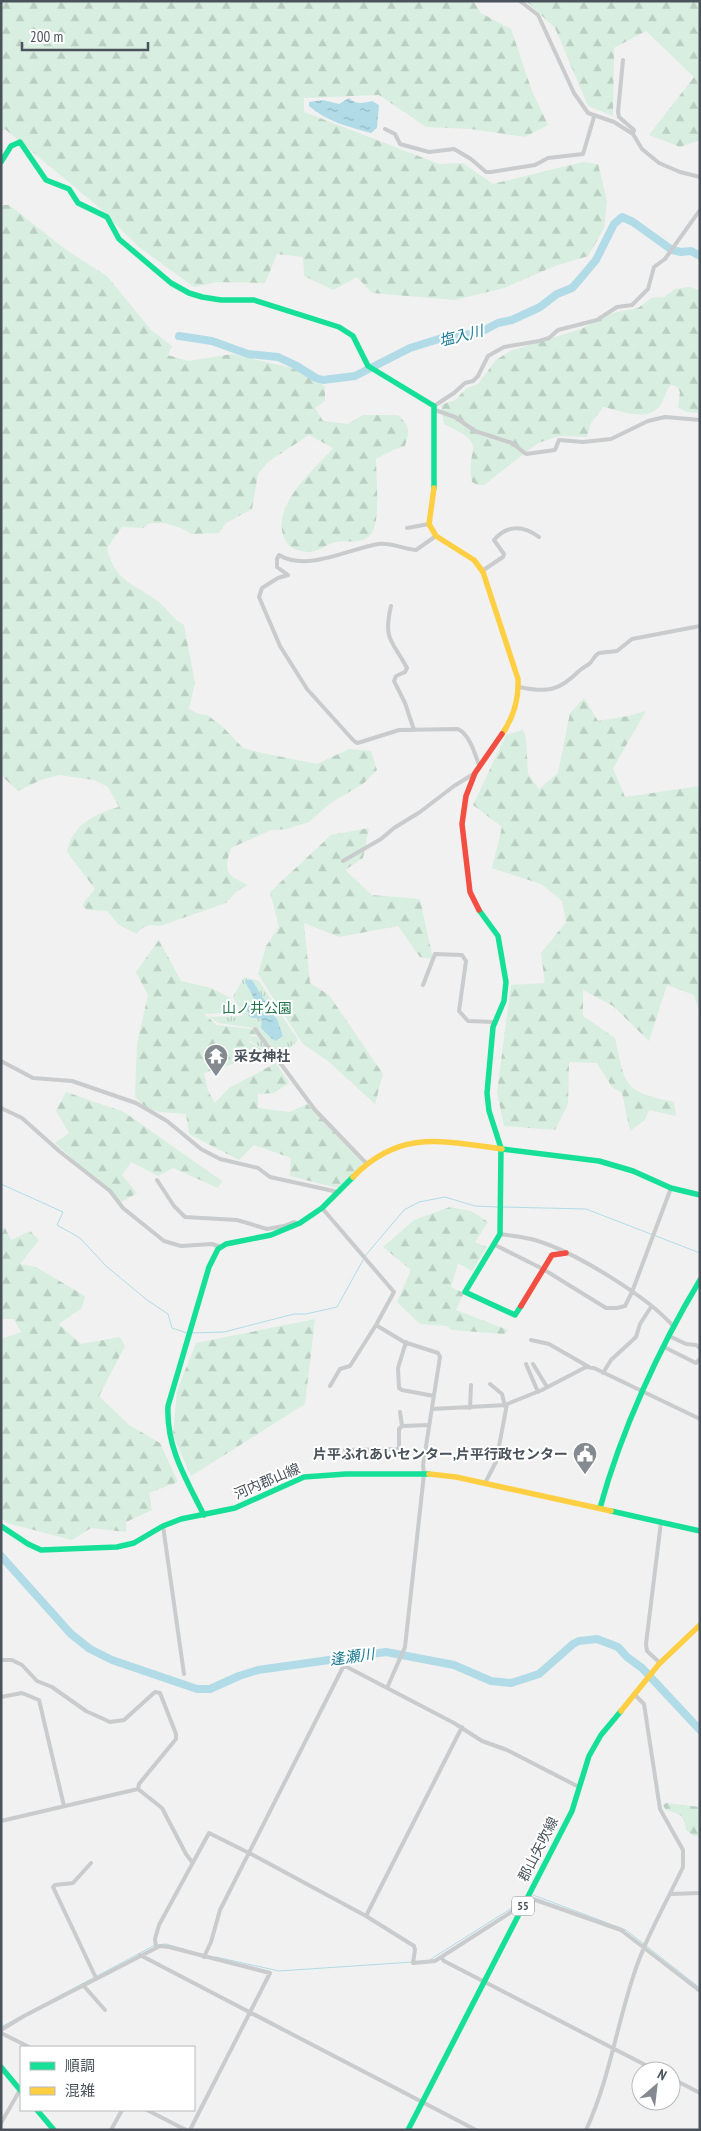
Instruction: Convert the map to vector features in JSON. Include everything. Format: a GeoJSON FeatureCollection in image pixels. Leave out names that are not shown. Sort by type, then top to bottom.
{"type":"FeatureCollection","features":[{"type":"Feature","properties":{"kind":"street"},"geometry":{"type":"LineString","coordinates":[[520,1],[538,15],[574,93],[582,106],[594,116],[614,122],[633,134]]}},
{"type":"Feature","properties":{"kind":"street"},"geometry":{"type":"LineString","coordinates":[[623,60],[619,117],[634,130],[633,134],[642,149],[651,158],[669,168],[700,176]]}},
{"type":"Feature","properties":{"kind":"street"},"geometry":{"type":"LineString","coordinates":[[385,129],[395,134],[400,144],[429,152],[454,149],[471,159],[486,172],[491,172],[535,165],[548,158],[583,154],[594,116]]}},
{"type":"Feature","properties":{"kind":"street"},"geometry":{"type":"LineString","coordinates":[[1,162],[10,146],[20,142],[30,153],[36,169],[46,180],[69,189],[78,203],[107,217],[119,239],[171,283],[189,293],[221,300],[254,300],[339,327],[353,336],[368,366],[434,408],[455,417],[475,431],[512,442],[526,454],[554,450],[559,440],[583,442],[612,439],[632,427],[656,418],[670,416],[700,420]]}},
{"type":"Feature","properties":{"kind":"street"},"geometry":{"type":"LineString","coordinates":[[434,408],[465,383],[473,381],[478,376],[488,356],[504,347],[549,338],[558,330],[597,320],[617,307],[632,305],[648,289],[654,267],[665,259],[700,210]]}},
{"type":"Feature","properties":{"kind":"street"},"geometry":{"type":"LineString","coordinates":[[434,408],[434,484],[429,524],[436,536],[474,560],[482,571],[518,679],[519,688],[518,704],[511,722],[479,765],[474,774],[464,806],[462,836],[468,885],[472,901],[498,936],[504,962],[505,998],[494,1022],[487,1103],[501,1148],[500,1234],[465,1292],[515,1315],[554,1254],[566,1253]]}},
{"type":"Feature","properties":{"kind":"street"},"geometry":{"type":"LineString","coordinates":[[407,528],[429,524]]}},
{"type":"Feature","properties":{"kind":"street"},"geometry":{"type":"LineString","coordinates":[[482,571],[503,557],[504,554],[494,540],[508,529],[522,527],[539,536]]}},
{"type":"Feature","properties":{"kind":"street"},"geometry":{"type":"LineString","coordinates":[[436,536],[416,550],[386,543],[321,559],[291,561],[279,555],[276,559],[277,567],[288,575],[278,578],[262,588],[259,594],[280,646],[307,689],[353,740],[357,743],[399,730],[453,729],[463,732],[476,754],[479,765]]}},
{"type":"Feature","properties":{"kind":"street"},"geometry":{"type":"LineString","coordinates":[[391,606],[387,624],[388,636],[407,668],[406,672],[396,676],[394,681],[414,730]]}},
{"type":"Feature","properties":{"kind":"street"},"geometry":{"type":"LineString","coordinates":[[519,688],[545,690],[559,688],[590,663],[599,652],[617,651],[632,640],[700,626]]}},
{"type":"Feature","properties":{"kind":"street"},"geometry":{"type":"LineString","coordinates":[[343,862],[381,839],[434,800],[474,774]]}},
{"type":"Feature","properties":{"kind":"street"},"geometry":{"type":"LineString","coordinates":[[423,985],[435,954],[462,955],[466,961],[459,1011],[468,1021],[494,1022]]}},
{"type":"Feature","properties":{"kind":"street"},"geometry":{"type":"LineString","coordinates":[[255,1029],[316,1110],[366,1163]]}},
{"type":"Feature","properties":{"kind":"street"},"geometry":{"type":"LineString","coordinates":[[1,1061],[35,1079],[72,1081],[136,1103],[167,1121],[202,1149],[220,1158],[258,1168],[272,1178],[338,1192]]}},
{"type":"Feature","properties":{"kind":"street"},"geometry":{"type":"LineString","coordinates":[[1,1108],[22,1118],[110,1191],[123,1208],[164,1241],[181,1246],[209,1244],[221,1247]]}},
{"type":"Feature","properties":{"kind":"street"},"geometry":{"type":"LineString","coordinates":[[204,1515],[191,1485],[180,1469],[168,1436],[166,1423],[168,1406],[209,1266],[221,1247],[226,1244],[270,1235],[299,1224],[322,1208],[366,1163],[382,1152],[397,1146],[416,1142],[449,1142],[599,1161],[633,1172],[671,1188],[700,1195]]}},
{"type":"Feature","properties":{"kind":"street"},"geometry":{"type":"LineString","coordinates":[[157,1180],[174,1206],[185,1217],[237,1220],[267,1229],[294,1222],[299,1224]]}},
{"type":"Feature","properties":{"kind":"street"},"geometry":{"type":"LineString","coordinates":[[495,1245],[543,1269],[610,1309],[624,1306],[632,1292],[671,1188]]}},
{"type":"Feature","properties":{"kind":"street"},"geometry":{"type":"LineString","coordinates":[[322,1208],[394,1292],[350,1366],[341,1369],[330,1386]]}},
{"type":"Feature","properties":{"kind":"street"},"geometry":{"type":"LineString","coordinates":[[500,1234],[536,1240],[566,1253],[632,1292],[674,1327]]}},
{"type":"Feature","properties":{"kind":"street"},"geometry":{"type":"LineString","coordinates":[[600,1508],[608,1478],[642,1392],[700,1280]]}},
{"type":"Feature","properties":{"kind":"street"},"geometry":{"type":"LineString","coordinates":[[603,1373],[612,1360],[636,1337],[640,1324],[651,1307]]}},
{"type":"Feature","properties":{"kind":"street"},"geometry":{"type":"LineString","coordinates":[[376,1325],[406,1342],[440,1355],[423,1466],[424,1474],[405,1647],[387,1688]]}},
{"type":"Feature","properties":{"kind":"street"},"geometry":{"type":"LineString","coordinates":[[670,1336],[700,1348]]}},
{"type":"Feature","properties":{"kind":"street"},"geometry":{"type":"LineString","coordinates":[[531,1340],[549,1344],[589,1367],[700,1419]]}},
{"type":"Feature","properties":{"kind":"street"},"geometry":{"type":"LineString","coordinates":[[406,1342],[398,1369],[398,1387],[402,1390],[434,1396]]}},
{"type":"Feature","properties":{"kind":"street"},"geometry":{"type":"LineString","coordinates":[[664,1347],[696,1363],[700,1359]]}},
{"type":"Feature","properties":{"kind":"street"},"geometry":{"type":"LineString","coordinates":[[526,1364],[538,1392]]}},
{"type":"Feature","properties":{"kind":"street"},"geometry":{"type":"LineString","coordinates":[[533,1364],[547,1387]]}},
{"type":"Feature","properties":{"kind":"street"},"geometry":{"type":"LineString","coordinates":[[432,1409],[505,1405],[538,1392],[589,1367]]}},
{"type":"Feature","properties":{"kind":"street"},"geometry":{"type":"LineString","coordinates":[[485,1483],[497,1456],[505,1405],[502,1394],[490,1384]]}},
{"type":"Feature","properties":{"kind":"street"},"geometry":{"type":"LineString","coordinates":[[470,1408],[471,1385]]}},
{"type":"Feature","properties":{"kind":"street"},"geometry":{"type":"LineString","coordinates":[[345,1450],[399,1448],[399,1429],[402,1426],[400,1412]]}},
{"type":"Feature","properties":{"kind":"street"},"geometry":{"type":"LineString","coordinates":[[402,1426],[429,1425]]}},
{"type":"Feature","properties":{"kind":"street","name":"河内郡山線"},"geometry":{"type":"LineString","coordinates":[[1,1526],[28,1544],[41,1550],[128,1545],[163,1526],[181,1519],[235,1508],[304,1477],[346,1474],[424,1474],[456,1477],[700,1531]]}},
{"type":"Feature","properties":{"kind":"street"},"geometry":{"type":"LineString","coordinates":[[660,1663],[647,1651],[646,1644],[661,1522]]}},
{"type":"Feature","properties":{"kind":"street"},"geometry":{"type":"LineString","coordinates":[[163,1526],[184,1674]]}},
{"type":"Feature","properties":{"kind":"street","name":"郡山矢吹線"},"geometry":{"type":"LineString","coordinates":[[408,2130],[572,1811],[594,1746],[660,1663],[700,1626]]}},
{"type":"Feature","properties":{"kind":"street"},"geometry":{"type":"LineString","coordinates":[[1,1660],[12,1660],[20,1664],[37,1681],[52,1688],[86,1711],[110,1722],[124,1720],[155,1692],[160,1693],[176,1734],[176,1739],[139,1784],[138,1789]]}},
{"type":"Feature","properties":{"kind":"street"},"geometry":{"type":"LineString","coordinates":[[204,1956],[211,1942],[220,1910],[342,1668],[347,1667],[462,1727],[482,1742],[507,1750],[580,1788]]}},
{"type":"Feature","properties":{"kind":"street"},"geometry":{"type":"LineString","coordinates":[[1,1697],[22,1692],[39,1700],[64,1806]]}},
{"type":"Feature","properties":{"kind":"street"},"geometry":{"type":"LineString","coordinates":[[586,2130],[603,2090],[633,1976],[644,1948],[683,1866],[684,1856],[679,1840],[660,1809],[644,1704],[634,1694]]}},
{"type":"Feature","properties":{"kind":"street"},"geometry":{"type":"LineString","coordinates":[[366,1916],[462,1727]]}},
{"type":"Feature","properties":{"kind":"street"},"geometry":{"type":"LineString","coordinates":[[1,1820],[138,1789]]}},
{"type":"Feature","properties":{"kind":"street"},"geometry":{"type":"LineString","coordinates":[[138,1789],[162,1808],[192,1862]]}},
{"type":"Feature","properties":{"kind":"street"},"geometry":{"type":"LineString","coordinates":[[156,1947],[154,1939],[159,1924],[209,1833],[366,1916],[414,1946],[414,1963],[432,1962],[442,1958],[512,1912],[522,1908]]}},
{"type":"Feature","properties":{"kind":"street"},"geometry":{"type":"LineString","coordinates":[[91,1863],[73,1883],[55,1885],[54,1888],[96,1978]]}},
{"type":"Feature","properties":{"kind":"street"},"geometry":{"type":"LineString","coordinates":[[669,1894],[700,1893]]}},
{"type":"Feature","properties":{"kind":"street"},"geometry":{"type":"LineString","coordinates":[[527,1898],[621,1930],[700,1991]]}},
{"type":"Feature","properties":{"kind":"street"},"geometry":{"type":"LineString","coordinates":[[27,2046],[1,2032],[24,2016],[156,1947],[169,1947],[270,1973],[190,2130]]}},
{"type":"Feature","properties":{"kind":"street"},"geometry":{"type":"LineString","coordinates":[[140,1955],[476,2130]]}},
{"type":"Feature","properties":{"kind":"street"},"geometry":{"type":"LineString","coordinates":[[442,1958],[444,1962],[637,2061]]}},
{"type":"Feature","properties":{"kind":"street"},"geometry":{"type":"LineString","coordinates":[[83,1985],[105,2010]]}},
{"type":"Feature","properties":{"kind":"street"},"geometry":{"type":"LineString","coordinates":[[1,2067],[20,2089]]}},
{"type":"Feature","properties":{"kind":"street"},"geometry":{"type":"LineString","coordinates":[[681,2083],[700,2093]]}},
{"type":"Feature","properties":{"kind":"street"},"geometry":{"type":"LineString","coordinates":[[1,2123],[20,2092]]}},
{"type":"Feature","properties":{"kind":"street"},"geometry":{"type":"LineString","coordinates":[[38,2111],[54,2130]]}},
{"type":"Feature","properties":{"kind":"street"},"geometry":{"type":"LineString","coordinates":[[111,2130],[121,2111]]}},
{"type":"Feature","properties":{"kind":"street"},"geometry":{"type":"LineString","coordinates":[[149,2111],[186,2130]]}},
{"type":"Feature","properties":{"kind":"green space"},"geometry":{"type":"Polygon","coordinates":[[[1,1],[473,1],[481,13],[511,29],[532,91],[548,125],[525,137],[471,129],[426,127],[379,95],[304,98],[304,112],[439,164],[463,163],[493,184],[583,162],[598,164],[607,201],[604,228],[588,256],[555,266],[504,288],[455,300],[372,293],[357,277],[333,290],[304,276],[303,257],[277,254],[265,283],[217,282],[194,287],[139,247],[96,205],[5,129],[1,132],[1,1]]]}},
{"type":"Feature","properties":{"kind":"green space"},"geometry":{"type":"Polygon","coordinates":[[[526,1],[700,1],[700,140],[680,147],[649,135],[694,77],[646,31],[614,48],[613,116],[588,106],[555,28],[526,1]]]}},
{"type":"Feature","properties":{"kind":"green space"},"geometry":{"type":"Polygon","coordinates":[[[1,205],[9,205],[69,252],[107,276],[151,330],[172,346],[168,355],[188,361],[232,354],[292,368],[319,381],[325,387],[325,401],[315,408],[323,421],[348,424],[363,415],[398,415],[408,429],[405,446],[376,459],[376,520],[371,534],[363,540],[335,542],[311,552],[289,546],[285,540],[282,528],[283,515],[288,502],[305,479],[333,448],[309,435],[268,462],[258,474],[252,509],[226,523],[219,533],[191,534],[181,528],[165,523],[150,523],[143,528],[122,527],[107,548],[111,560],[121,576],[160,603],[174,618],[184,625],[195,683],[189,709],[198,714],[207,715],[222,726],[243,748],[317,764],[349,749],[371,751],[377,770],[364,783],[331,803],[309,822],[287,829],[271,830],[231,848],[227,862],[228,871],[235,878],[248,885],[236,892],[226,903],[160,926],[147,926],[137,934],[119,925],[107,911],[88,910],[83,907],[84,902],[95,889],[67,852],[70,842],[79,827],[101,813],[119,807],[108,787],[94,780],[59,775],[41,780],[18,791],[1,775],[1,205]]]}},
{"type":"Feature","properties":{"kind":"green space"},"geometry":{"type":"Polygon","coordinates":[[[689,287],[700,290],[700,413],[687,412],[678,407],[680,392],[676,386],[671,385],[660,406],[648,414],[633,414],[603,407],[591,423],[587,437],[559,436],[538,443],[484,485],[477,485],[472,482],[472,442],[458,431],[444,424],[441,405],[455,400],[467,388],[478,384],[496,360],[510,351],[581,329],[613,313],[638,308],[651,298],[664,297],[675,289],[689,287]]]}},
{"type":"Feature","properties":{"kind":"green space"},"geometry":{"type":"Polygon","coordinates":[[[584,698],[598,721],[646,711],[613,768],[625,797],[700,786],[700,1014],[694,995],[667,985],[649,1041],[613,1006],[583,990],[583,1016],[615,1038],[625,1077],[630,1085],[646,1095],[674,1102],[676,1116],[649,1110],[645,1120],[630,1131],[622,1093],[612,1087],[597,1063],[569,1062],[568,1104],[555,1130],[504,1126],[497,1092],[511,985],[545,983],[541,953],[566,922],[562,901],[541,884],[492,868],[502,827],[473,805],[506,735],[523,730],[526,738],[528,774],[539,789],[558,773],[570,713],[584,698]]]}},
{"type":"Feature","properties":{"kind":"green space"},"geometry":{"type":"Polygon","coordinates":[[[369,828],[363,858],[345,870],[372,895],[420,899],[433,959],[420,957],[398,926],[339,937],[304,923],[310,983],[329,995],[383,1074],[375,1104],[328,1061],[303,1044],[258,974],[266,946],[279,927],[270,892],[331,835],[369,828]]]}},
{"type":"Feature","properties":{"kind":"green space"},"geometry":{"type":"Polygon","coordinates":[[[159,940],[181,981],[211,988],[230,998],[238,1012],[204,1014],[217,1025],[252,1029],[257,1035],[250,1035],[249,1042],[262,1049],[261,1055],[204,1073],[208,1091],[215,1103],[229,1088],[276,1063],[289,1083],[274,1093],[258,1094],[258,1108],[290,1112],[307,1104],[363,1163],[342,1189],[290,1176],[291,1158],[254,1145],[239,1160],[189,1134],[186,1114],[150,1111],[135,1097],[137,1044],[148,995],[136,972],[159,940]]]}},
{"type":"Feature","properties":{"kind":"green space","name":"山ノ井公園"},"geometry":{"type":"Polygon","coordinates":[[[244,977],[259,981],[298,1040],[279,1059],[265,1058],[263,1049],[250,1041],[250,1036],[259,1037],[253,1028],[219,1023],[209,1017],[243,1016],[233,997],[244,977]]]}},
{"type":"Feature","properties":{"kind":"green space"},"geometry":{"type":"Polygon","coordinates":[[[66,1092],[124,1112],[222,1181],[218,1188],[173,1168],[158,1176],[131,1162],[122,1175],[137,1193],[120,1203],[55,1143],[69,1133],[56,1111],[66,1092]]]}},
{"type":"Feature","properties":{"kind":"green space"},"geometry":{"type":"Polygon","coordinates":[[[450,1207],[471,1211],[488,1222],[475,1242],[487,1247],[472,1271],[458,1263],[451,1287],[464,1293],[456,1310],[508,1330],[504,1334],[451,1330],[447,1326],[420,1324],[397,1302],[411,1270],[383,1247],[414,1220],[450,1207]]]}},
{"type":"Feature","properties":{"kind":"green space"},"geometry":{"type":"Polygon","coordinates":[[[5,1228],[11,1240],[30,1231],[39,1240],[20,1264],[36,1267],[85,1296],[82,1308],[59,1324],[81,1344],[120,1337],[125,1346],[99,1396],[129,1425],[160,1443],[178,1482],[149,1493],[152,1510],[126,1522],[126,1532],[91,1528],[72,1540],[7,1523],[1,1517],[1,1339],[21,1332],[14,1319],[1,1319],[1,1229],[5,1228]]]}},
{"type":"Feature","properties":{"kind":"green space"},"geometry":{"type":"Polygon","coordinates":[[[315,1319],[305,1404],[191,1476],[173,1435],[177,1391],[196,1343],[315,1319]]]}},
{"type":"Feature","properties":{"kind":"green space"},"geometry":{"type":"Polygon","coordinates":[[[666,1803],[700,1807],[700,1836],[694,1836],[686,1830],[682,1817],[665,1809],[663,1805],[666,1803]]]}},
{"type":"Feature","properties":{"kind":"water"},"geometry":{"type":"Polygon","coordinates":[[[349,98],[357,103],[372,101],[379,105],[377,128],[371,133],[330,120],[309,106],[309,102],[323,100],[339,104],[349,98]]]}},
{"type":"Feature","properties":{"kind":"water"},"geometry":{"type":"Polygon","coordinates":[[[245,980],[252,980],[265,1001],[266,1007],[277,1019],[283,1036],[276,1041],[261,1028],[262,1021],[259,1018],[249,1016],[246,1005],[251,1004],[254,1000],[245,980]]]}},
{"type":"Feature","properties":{"kind":"waterway","name":"塩入川"},"geometry":{"type":"LineString","coordinates":[[179,336],[212,341],[248,354],[278,357],[323,380],[355,376],[410,348],[442,338],[479,333],[498,323],[512,320],[540,307],[557,294],[572,288],[596,260],[614,224],[622,217],[633,222],[672,250],[681,252],[691,251],[700,256]]}},
{"type":"Feature","properties":{"kind":"waterway"},"geometry":{"type":"LineString","coordinates":[[1,1184],[63,1212],[57,1225],[80,1238],[106,1266],[147,1300],[168,1314],[172,1328],[187,1333]]}},
{"type":"Feature","properties":{"kind":"waterway"},"geometry":{"type":"LineString","coordinates":[[365,1256],[404,1210],[419,1202],[445,1197],[475,1206],[498,1207]]}},
{"type":"Feature","properties":{"kind":"waterway"},"geometry":{"type":"LineString","coordinates":[[502,1207],[586,1209],[700,1253]]}},
{"type":"Feature","properties":{"kind":"waterway"},"geometry":{"type":"LineString","coordinates":[[191,1333],[224,1332],[294,1314],[306,1314],[337,1307],[363,1260]]}},
{"type":"Feature","properties":{"kind":"waterway","name":"逢瀬川"},"geometry":{"type":"LineString","coordinates":[[1,1556],[71,1634],[90,1649],[112,1660],[197,1689],[210,1689],[258,1670],[386,1652],[454,1665],[491,1681],[511,1683],[539,1674],[573,1644],[579,1641],[597,1639],[618,1647],[627,1657],[642,1668],[700,1730]]}},
{"type":"Feature","properties":{"kind":"waterway"},"geometry":{"type":"LineString","coordinates":[[533,1895],[626,1930],[700,1988]]}},
{"type":"Feature","properties":{"kind":"waterway"},"geometry":{"type":"LineString","coordinates":[[431,1959],[523,1901]]}},
{"type":"Feature","properties":{"kind":"waterway"},"geometry":{"type":"LineString","coordinates":[[97,1976],[155,1945],[166,1944],[194,1952]]}},
{"type":"Feature","properties":{"kind":"waterway"},"geometry":{"type":"LineString","coordinates":[[216,1957],[279,1971],[413,1962]]}},
{"type":"Feature","properties":{"kind":"waterway"},"geometry":{"type":"LineString","coordinates":[[1,2027],[93,1978]]}},
{"type":"Feature","properties":{"kind":"traffic: fast"},"geometry":{"type":"LineString","coordinates":[[1,162],[11,146],[20,142],[46,180],[69,189],[78,203],[107,217],[119,239],[171,283],[189,293],[221,300],[254,300],[339,327],[353,336],[368,366],[434,406],[434,488]]}},
{"type":"Feature","properties":{"kind":"traffic: fast"},"geometry":{"type":"LineString","coordinates":[[479,910],[498,936],[506,982],[504,1001],[493,1027],[487,1093],[489,1111],[501,1148],[500,1234],[465,1292],[515,1315],[521,1306]]}},
{"type":"Feature","properties":{"kind":"traffic: fast"},"geometry":{"type":"LineString","coordinates":[[502,1149],[599,1161],[633,1171],[671,1188],[700,1195]]}},
{"type":"Feature","properties":{"kind":"traffic: fast"},"geometry":{"type":"LineString","coordinates":[[204,1515],[178,1462],[170,1435],[168,1406],[209,1267],[218,1249],[226,1244],[271,1235],[300,1223],[322,1208],[353,1177]]}},
{"type":"Feature","properties":{"kind":"traffic: fast"},"geometry":{"type":"LineString","coordinates":[[600,1508],[619,1449],[642,1391],[670,1333],[700,1280]]}},
{"type":"Feature","properties":{"kind":"traffic: fast"},"geometry":{"type":"LineString","coordinates":[[1,1526],[28,1544],[41,1550],[117,1547],[134,1543],[163,1526],[181,1519],[235,1508],[304,1477],[346,1474],[429,1474]]}},
{"type":"Feature","properties":{"kind":"traffic: fast"},"geometry":{"type":"LineString","coordinates":[[611,1511],[700,1531]]}},
{"type":"Feature","properties":{"kind":"traffic: fast"},"geometry":{"type":"LineString","coordinates":[[408,2130],[572,1811],[589,1756],[601,1735],[621,1711]]}},
{"type":"Feature","properties":{"kind":"traffic: fast"},"geometry":{"type":"LineString","coordinates":[[1,2067],[20,2090]]}},
{"type":"Feature","properties":{"kind":"traffic: fast"},"geometry":{"type":"LineString","coordinates":[[38,2111],[54,2130]]}},
{"type":"Feature","properties":{"kind":"traffic: slow"},"geometry":{"type":"LineString","coordinates":[[434,488],[429,524],[436,536],[474,560],[483,572],[518,679],[518,694],[515,708],[502,734]]}},
{"type":"Feature","properties":{"kind":"traffic: slow"},"geometry":{"type":"LineString","coordinates":[[353,1177],[370,1162],[388,1151],[405,1145],[441,1142],[502,1149]]}},
{"type":"Feature","properties":{"kind":"traffic: slow"},"geometry":{"type":"LineString","coordinates":[[429,1474],[456,1477],[611,1511]]}},
{"type":"Feature","properties":{"kind":"traffic: slow"},"geometry":{"type":"LineString","coordinates":[[621,1711],[659,1664],[700,1625]]}},
{"type":"Feature","properties":{"kind":"traffic: jam"},"geometry":{"type":"LineString","coordinates":[[479,910],[470,892],[462,824],[466,796],[475,773],[502,734]]}},
{"type":"Feature","properties":{"kind":"traffic: jam"},"geometry":{"type":"LineString","coordinates":[[521,1306],[552,1255],[566,1253]]}},
{"type":"Feature","properties":{"kind":"place","name":"采女神社"},"geometry":{"type":"Point","coordinates":[216,1077]}},
{"type":"Feature","properties":{"kind":"place","name":"片平ふれあいセンター,片平行政センター"},"geometry":{"type":"Point","coordinates":[585,1475]}}]}
